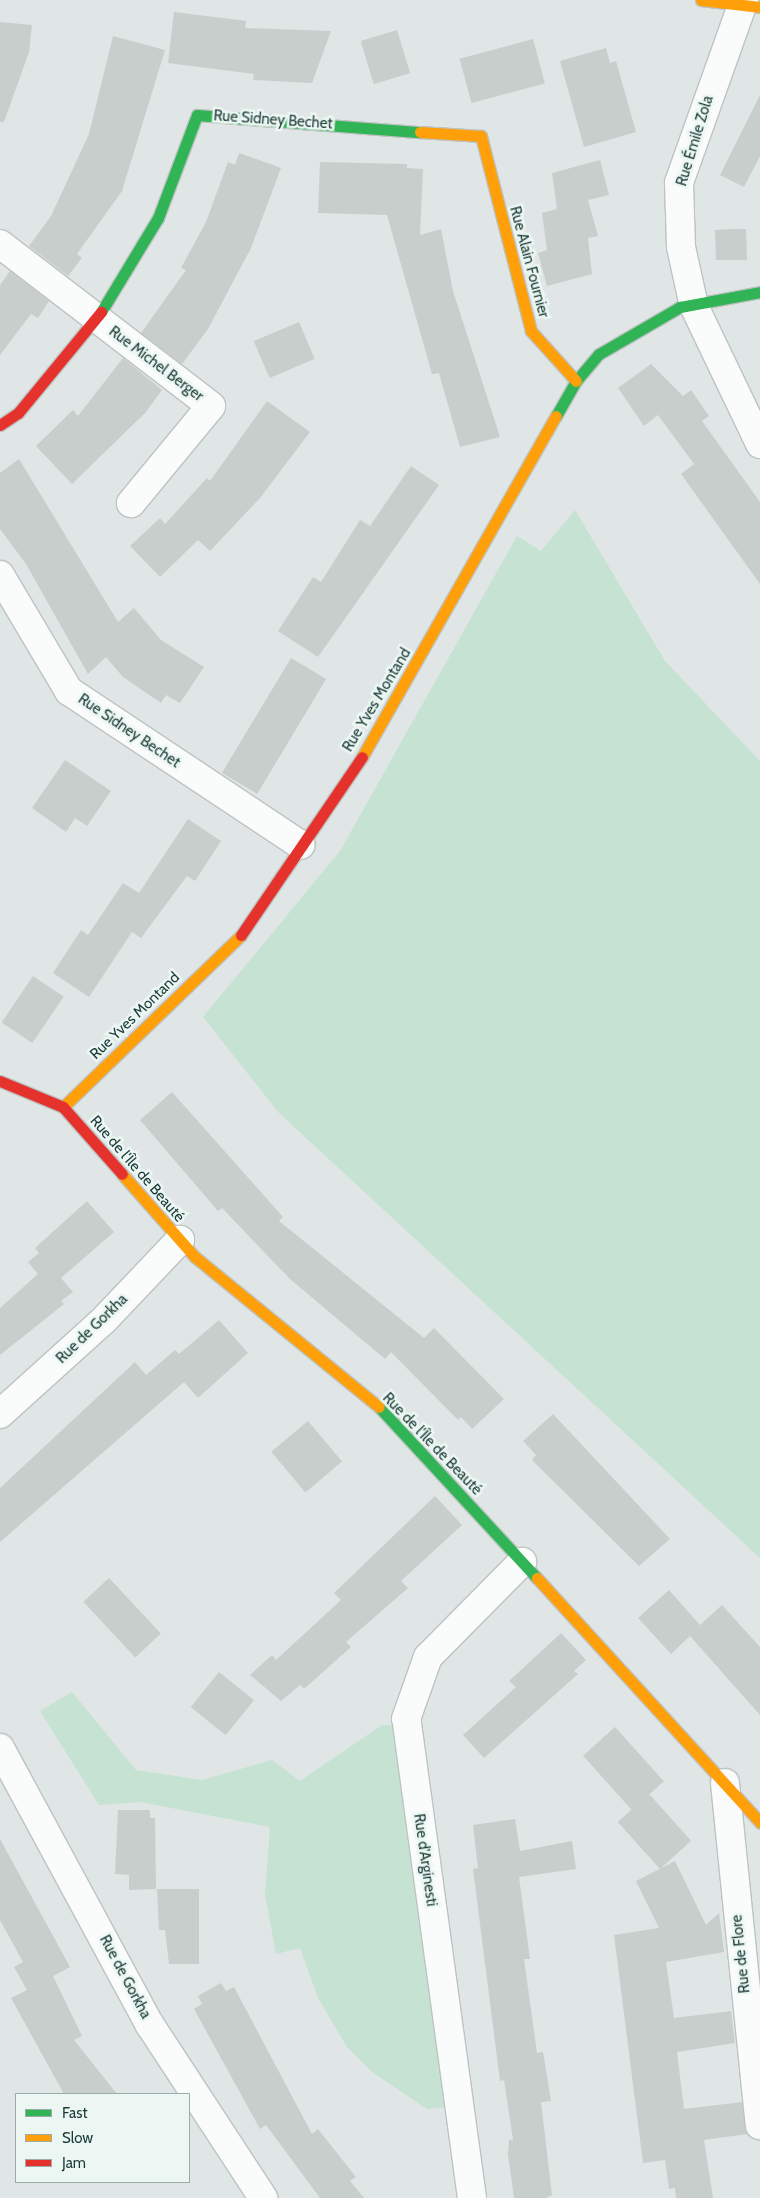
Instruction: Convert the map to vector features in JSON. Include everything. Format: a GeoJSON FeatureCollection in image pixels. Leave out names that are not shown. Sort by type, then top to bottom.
{"type":"FeatureCollection","features":[{"type":"Feature","properties":{"kind":"street"},"geometry":{"type":"LineString","coordinates":[[702,0],[748,4]]}},
{"type":"Feature","properties":{"kind":"street","name":"Rue Émile Zola"},"geometry":{"type":"LineString","coordinates":[[748,4],[680,184],[681,247],[694,306],[760,444]]}},
{"type":"Feature","properties":{"kind":"street","name":"Rue Sidney Bechet"},"geometry":{"type":"LineString","coordinates":[[0,426],[18,413],[97,318],[158,218],[198,115],[481,136]]}},
{"type":"Feature","properties":{"kind":"street","name":"Rue Alain Fournier"},"geometry":{"type":"LineString","coordinates":[[481,136],[532,331],[576,381]]}},
{"type":"Feature","properties":{"kind":"street","name":"Rue Michel Berger"},"geometry":{"type":"LineString","coordinates":[[0,244],[212,406],[131,504]]}},
{"type":"Feature","properties":{"kind":"street","name":"Rue Yves Montand"},"geometry":{"type":"LineString","coordinates":[[63,1107],[252,926],[301,845],[366,751],[576,381],[599,354],[668,312],[760,292]]}},
{"type":"Feature","properties":{"kind":"street","name":"Rue Sidney Bechet"},"geometry":{"type":"LineString","coordinates":[[0,575],[69,691],[301,845]]}},
{"type":"Feature","properties":{"kind":"street"},"geometry":{"type":"LineString","coordinates":[[0,1081],[63,1107]]}},
{"type":"Feature","properties":{"kind":"street","name":"Rue de l'Île de Beauté"},"geometry":{"type":"LineString","coordinates":[[63,1107],[195,1257],[388,1415],[760,1822]]}},
{"type":"Feature","properties":{"kind":"street","name":"Rue de Gorkha"},"geometry":{"type":"LineString","coordinates":[[0,1414],[103,1321],[180,1240]]}},
{"type":"Feature","properties":{"kind":"street","name":"Rue d'Arginesti"},"geometry":{"type":"LineString","coordinates":[[472,2198],[406,1719],[428,1657],[522,1562]]}},
{"type":"Feature","properties":{"kind":"street","name":"Rue de Gorkha"},"geometry":{"type":"LineString","coordinates":[[0,1748],[150,2025],[263,2198]]}},
{"type":"Feature","properties":{"kind":"street","name":"Rue de Flore"},"geometry":{"type":"LineString","coordinates":[[725,1783],[760,2125]]}},
{"type":"Feature","properties":{"kind":"green space"},"geometry":{"type":"Polygon","coordinates":[[[575,510],[665,661],[760,761],[760,1558],[279,1113],[203,1017],[340,851],[517,536],[541,551],[575,510]]]}},
{"type":"Feature","properties":{"kind":"green space"},"geometry":{"type":"Polygon","coordinates":[[[72,1692],[136,1770],[202,1780],[272,1760],[300,1781],[382,1725],[399,1725],[448,2107],[427,2109],[372,2072],[347,2047],[318,1998],[300,1948],[276,1954],[265,1894],[270,1827],[140,1802],[99,1805],[40,1711],[72,1692]]]}},
{"type":"Feature","properties":{"kind":"building"},"geometry":{"type":"Polygon","coordinates":[[[174,12],[246,21],[245,28],[331,31],[312,83],[253,80],[254,74],[168,63],[174,12]]]}},
{"type":"Feature","properties":{"kind":"building"},"geometry":{"type":"Polygon","coordinates":[[[0,22],[32,25],[29,52],[4,122],[0,122],[0,22]]]}},
{"type":"Feature","properties":{"kind":"building"},"geometry":{"type":"Polygon","coordinates":[[[397,30],[410,73],[374,84],[361,41],[397,30]]]}},
{"type":"Feature","properties":{"kind":"building"},"geometry":{"type":"Polygon","coordinates":[[[113,36],[165,50],[122,191],[77,254],[82,258],[68,276],[29,246],[51,216],[89,134],[113,36]]]}},
{"type":"Feature","properties":{"kind":"building"},"geometry":{"type":"Polygon","coordinates":[[[533,39],[545,83],[471,103],[460,59],[533,39]]]}},
{"type":"Feature","properties":{"kind":"building"},"geometry":{"type":"Polygon","coordinates":[[[606,48],[610,63],[616,61],[636,132],[584,147],[560,61],[606,48]]]}},
{"type":"Feature","properties":{"kind":"building"},"geometry":{"type":"Polygon","coordinates":[[[760,95],[760,156],[744,187],[720,175],[760,95]]]}},
{"type":"Feature","properties":{"kind":"building"},"geometry":{"type":"Polygon","coordinates":[[[239,153],[281,168],[251,248],[208,329],[182,364],[141,333],[186,270],[181,268],[206,222],[228,162],[235,165],[239,153]]]}},
{"type":"Feature","properties":{"kind":"building"},"geometry":{"type":"Polygon","coordinates":[[[600,160],[609,195],[588,200],[598,236],[588,238],[592,274],[547,286],[538,253],[547,250],[542,213],[557,209],[552,173],[600,160]]]}},
{"type":"Feature","properties":{"kind":"building"},"geometry":{"type":"Polygon","coordinates":[[[320,162],[407,164],[407,168],[423,169],[420,235],[441,229],[453,291],[500,437],[460,447],[439,373],[432,374],[387,215],[318,213],[320,162]]]}},
{"type":"Feature","properties":{"kind":"building"},"geometry":{"type":"Polygon","coordinates":[[[746,229],[747,260],[716,260],[715,230],[746,229]]]}},
{"type":"Feature","properties":{"kind":"building"},"geometry":{"type":"Polygon","coordinates":[[[10,271],[49,301],[38,318],[31,314],[0,355],[0,285],[10,271]]]}},
{"type":"Feature","properties":{"kind":"building"},"geometry":{"type":"Polygon","coordinates":[[[299,322],[315,359],[270,378],[254,341],[299,322]]]}},
{"type":"Feature","properties":{"kind":"building"},"geometry":{"type":"Polygon","coordinates":[[[123,358],[162,390],[145,413],[72,484],[36,446],[73,410],[78,416],[123,358]]]}},
{"type":"Feature","properties":{"kind":"building"},"geometry":{"type":"Polygon","coordinates":[[[651,364],[683,396],[691,390],[709,416],[702,421],[760,502],[760,584],[681,474],[694,464],[658,415],[644,426],[618,388],[651,364]]]}},
{"type":"Feature","properties":{"kind":"building"},"geometry":{"type":"Polygon","coordinates":[[[267,401],[310,432],[260,498],[210,551],[198,540],[160,577],[130,546],[160,518],[165,524],[207,478],[210,481],[267,401]]]}},
{"type":"Feature","properties":{"kind":"building"},"geometry":{"type":"Polygon","coordinates":[[[19,459],[118,622],[134,608],[161,640],[204,667],[180,703],[166,695],[161,703],[123,677],[106,657],[88,674],[26,564],[0,529],[0,473],[19,459]]]}},
{"type":"Feature","properties":{"kind":"building"},"geometry":{"type":"Polygon","coordinates":[[[411,466],[439,485],[318,657],[278,631],[313,577],[321,582],[360,520],[370,526],[411,466]]]}},
{"type":"Feature","properties":{"kind":"building"},"geometry":{"type":"Polygon","coordinates":[[[291,658],[326,679],[257,794],[222,773],[291,658]]]}},
{"type":"Feature","properties":{"kind":"building"},"geometry":{"type":"Polygon","coordinates":[[[65,760],[111,791],[87,826],[75,818],[66,832],[32,808],[65,760]]]}},
{"type":"Feature","properties":{"kind":"building"},"geometry":{"type":"Polygon","coordinates":[[[188,819],[221,841],[195,881],[187,876],[141,938],[132,932],[89,997],[53,973],[81,930],[88,935],[123,883],[139,893],[188,819]]]}},
{"type":"Feature","properties":{"kind":"building"},"geometry":{"type":"Polygon","coordinates":[[[33,976],[64,997],[32,1043],[2,1022],[33,976]]]}},
{"type":"Feature","properties":{"kind":"building"},"geometry":{"type":"Polygon","coordinates":[[[172,1092],[283,1217],[279,1221],[424,1338],[434,1328],[504,1399],[472,1429],[461,1417],[458,1420],[391,1352],[385,1359],[290,1279],[222,1208],[218,1211],[140,1120],[172,1092]]]}},
{"type":"Feature","properties":{"kind":"building"},"geometry":{"type":"Polygon","coordinates":[[[87,1201],[114,1232],[61,1278],[73,1292],[61,1301],[64,1304],[0,1355],[0,1308],[38,1274],[28,1262],[39,1253],[35,1248],[87,1201]]]}},
{"type":"Feature","properties":{"kind":"building"},"geometry":{"type":"Polygon","coordinates":[[[219,1320],[248,1353],[198,1398],[184,1382],[0,1542],[0,1488],[135,1362],[146,1375],[175,1350],[179,1354],[219,1320]]]}},
{"type":"Feature","properties":{"kind":"building"},"geometry":{"type":"Polygon","coordinates":[[[553,1414],[670,1539],[639,1566],[532,1460],[536,1455],[523,1441],[553,1414]]]}},
{"type":"Feature","properties":{"kind":"building"},"geometry":{"type":"Polygon","coordinates":[[[308,1421],[342,1462],[305,1492],[271,1452],[308,1421]]]}},
{"type":"Feature","properties":{"kind":"building"},"geometry":{"type":"Polygon","coordinates":[[[435,1496],[462,1525],[401,1581],[408,1588],[346,1642],[351,1647],[304,1689],[300,1685],[281,1701],[250,1675],[272,1655],[276,1660],[341,1600],[334,1593],[435,1496]]]}},
{"type":"Feature","properties":{"kind":"building"},"geometry":{"type":"Polygon","coordinates":[[[109,1578],[161,1634],[135,1657],[83,1602],[109,1578]]]}},
{"type":"Feature","properties":{"kind":"building"},"geometry":{"type":"Polygon","coordinates":[[[669,1590],[700,1625],[722,1605],[760,1647],[760,1715],[690,1636],[671,1654],[638,1618],[669,1590]]]}},
{"type":"Feature","properties":{"kind":"building"},"geometry":{"type":"Polygon","coordinates":[[[561,1633],[586,1660],[574,1671],[578,1674],[484,1758],[463,1735],[516,1687],[509,1681],[561,1633]]]}},
{"type":"Feature","properties":{"kind":"building"},"geometry":{"type":"Polygon","coordinates":[[[219,1672],[254,1700],[226,1735],[191,1707],[219,1672]]]}},
{"type":"Feature","properties":{"kind":"building"},"geometry":{"type":"Polygon","coordinates":[[[615,1727],[664,1781],[632,1810],[583,1756],[615,1727]]]}},
{"type":"Feature","properties":{"kind":"building"},"geometry":{"type":"Polygon","coordinates":[[[649,1794],[691,1841],[660,1869],[618,1822],[649,1794]]]}},
{"type":"Feature","properties":{"kind":"building"},"geometry":{"type":"Polygon","coordinates":[[[118,1810],[150,1810],[150,1818],[155,1818],[156,1889],[129,1890],[129,1875],[115,1874],[118,1810]]]}},
{"type":"Feature","properties":{"kind":"building"},"geometry":{"type":"Polygon","coordinates":[[[515,1819],[520,1851],[572,1841],[576,1869],[519,1877],[530,1959],[524,1959],[537,2053],[543,2052],[551,2101],[541,2102],[552,2195],[546,2198],[514,2198],[508,2155],[509,2140],[513,2140],[504,2080],[500,2081],[473,1869],[478,1868],[473,1825],[515,1819]]]}},
{"type":"Feature","properties":{"kind":"building"},"geometry":{"type":"Polygon","coordinates":[[[0,1839],[70,1967],[53,1976],[82,2036],[74,2040],[116,2093],[63,2093],[11,1998],[27,1990],[14,1967],[23,1962],[0,1920],[0,1839]]]}},
{"type":"Feature","properties":{"kind":"building"},"geometry":{"type":"Polygon","coordinates":[[[675,1861],[706,1925],[719,1913],[724,1952],[666,1962],[674,2018],[731,2011],[735,2043],[677,2052],[684,2109],[742,2102],[747,2134],[704,2140],[713,2198],[676,2198],[675,2188],[669,2189],[665,2160],[643,2163],[614,1935],[659,1928],[636,1881],[675,1861]]]}},
{"type":"Feature","properties":{"kind":"building"},"geometry":{"type":"Polygon","coordinates":[[[157,1889],[199,1889],[199,1964],[169,1964],[165,1930],[159,1930],[157,1889]]]}},
{"type":"Feature","properties":{"kind":"building"},"geometry":{"type":"Polygon","coordinates":[[[221,1983],[226,1991],[234,1987],[312,2134],[318,2129],[356,2177],[350,2181],[364,2198],[320,2198],[266,2125],[260,2129],[194,2009],[202,2004],[198,1996],[221,1983]]]}},
{"type":"Feature","properties":{"kind":"traffic: fast"},"geometry":{"type":"LineString","coordinates":[[101,312],[158,218],[197,115],[420,132]]}},
{"type":"Feature","properties":{"kind":"traffic: fast"},"geometry":{"type":"LineString","coordinates":[[556,416],[576,381],[599,354],[680,307],[760,292]]}},
{"type":"Feature","properties":{"kind":"traffic: fast"},"geometry":{"type":"LineString","coordinates":[[379,1407],[537,1578]]}},
{"type":"Feature","properties":{"kind":"traffic: slow"},"geometry":{"type":"LineString","coordinates":[[701,0],[760,7]]}},
{"type":"Feature","properties":{"kind":"traffic: slow"},"geometry":{"type":"LineString","coordinates":[[420,132],[481,136],[531,331],[576,381]]}},
{"type":"Feature","properties":{"kind":"traffic: slow"},"geometry":{"type":"LineString","coordinates":[[362,757],[556,416]]}},
{"type":"Feature","properties":{"kind":"traffic: slow"},"geometry":{"type":"LineString","coordinates":[[63,1107],[241,935]]}},
{"type":"Feature","properties":{"kind":"traffic: slow"},"geometry":{"type":"LineString","coordinates":[[122,1174],[195,1257],[379,1407]]}},
{"type":"Feature","properties":{"kind":"traffic: slow"},"geometry":{"type":"LineString","coordinates":[[537,1578],[760,1822]]}},
{"type":"Feature","properties":{"kind":"traffic: jam"},"geometry":{"type":"LineString","coordinates":[[0,425],[18,413],[101,312]]}},
{"type":"Feature","properties":{"kind":"traffic: jam"},"geometry":{"type":"LineString","coordinates":[[241,935],[362,757]]}},
{"type":"Feature","properties":{"kind":"traffic: jam"},"geometry":{"type":"LineString","coordinates":[[0,1081],[63,1107],[122,1174]]}}]}
